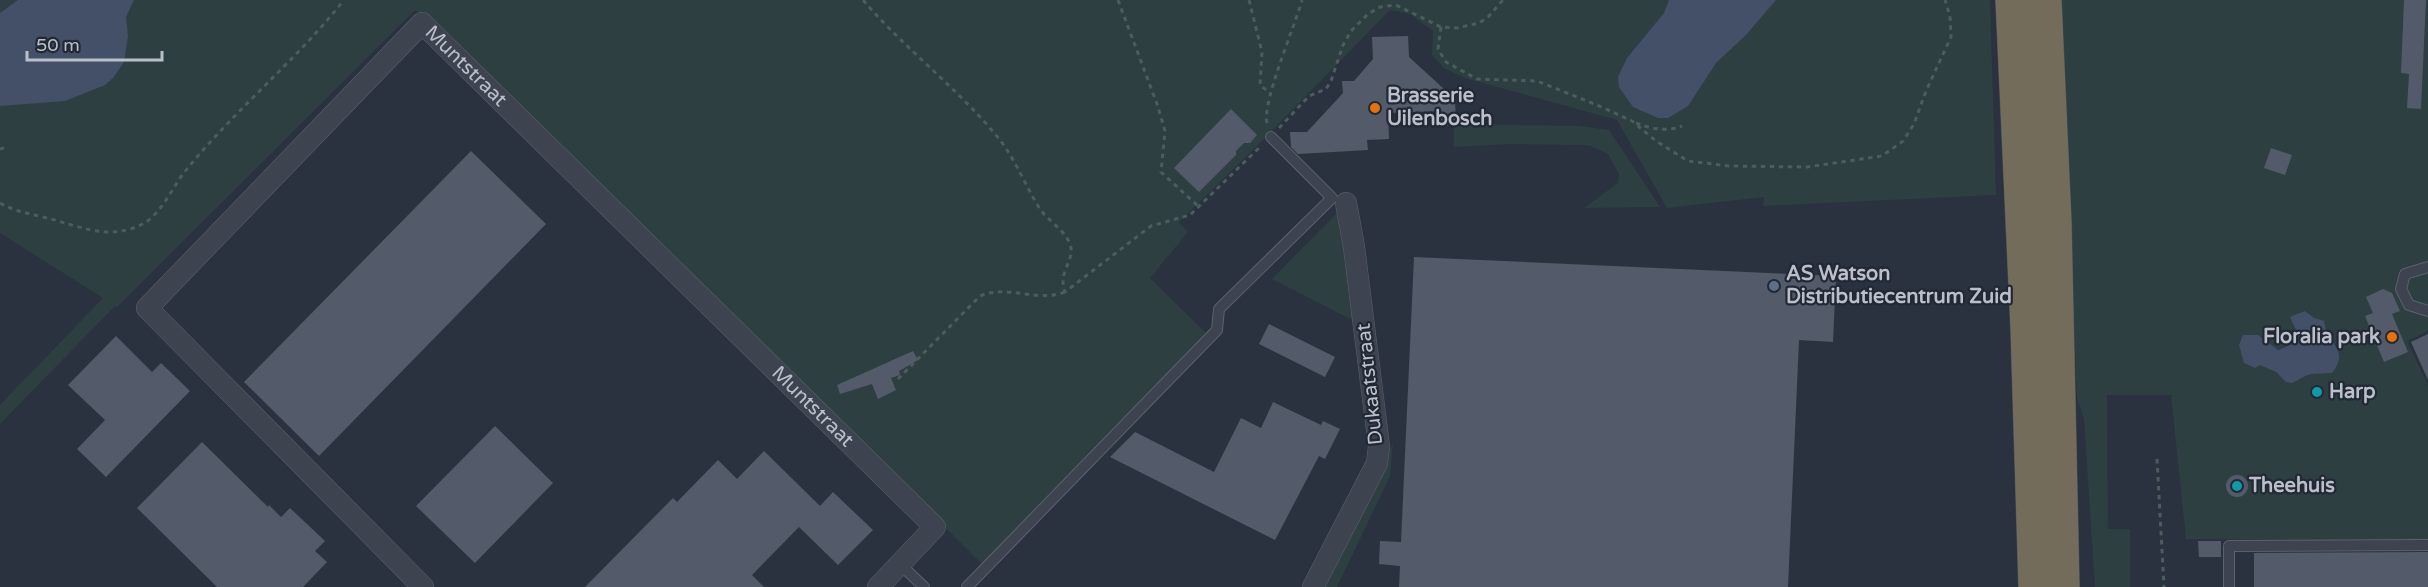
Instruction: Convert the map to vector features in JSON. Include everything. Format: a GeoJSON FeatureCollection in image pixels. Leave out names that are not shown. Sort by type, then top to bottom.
{"type":"FeatureCollection","features":[{"type":"Feature","properties":{"kind":"highway"},"geometry":{"type":"LineString","coordinates":[[2012,0],[2027,328],[2035,587]]}},
{"type":"Feature","properties":{"kind":"highway"},"geometry":{"type":"LineString","coordinates":[[2045,0],[2055,233],[2063,587]]}},
{"type":"Feature","properties":{"kind":"street","name":"Muntstraat"},"geometry":{"type":"LineString","coordinates":[[423,587],[147,308],[422,23],[935,527],[878,587]]}},
{"type":"Feature","properties":{"kind":"street","name":"Dukaatstraat"},"geometry":{"type":"LineString","coordinates":[[1312,587],[1377,463],[1379,446],[1354,247],[1346,203]]}},
{"type":"Feature","properties":{"kind":"lane"},"geometry":{"type":"LineString","coordinates":[[967,587],[1217,330],[1219,309],[1332,198],[1271,137]]}},
{"type":"Feature","properties":{"kind":"lane"},"geometry":{"type":"LineString","coordinates":[[2428,267],[2405,274],[2401,289],[2409,305],[2428,311]]}},
{"type":"Feature","properties":{"kind":"lane"},"geometry":{"type":"LineString","coordinates":[[2229,587],[2229,546],[2428,545]]}},
{"type":"Feature","properties":{"kind":"lane"},"geometry":{"type":"LineString","coordinates":[[900,564],[924,587]]}},
{"type":"Feature","properties":{"kind":"path"},"geometry":{"type":"LineString","coordinates":[[0,203],[24,213],[99,232],[127,230],[146,222],[159,211],[196,158],[344,0]]}},
{"type":"Feature","properties":{"kind":"path"},"geometry":{"type":"LineString","coordinates":[[863,0],[890,31],[978,114],[1013,158],[1038,206],[1070,244],[1072,252],[1061,283],[1065,292]]}},
{"type":"Feature","properties":{"kind":"path"},"geometry":{"type":"LineString","coordinates":[[1118,0],[1158,104],[1165,131],[1161,172],[1199,207]]}},
{"type":"Feature","properties":{"kind":"path"},"geometry":{"type":"LineString","coordinates":[[1249,0],[1262,52],[1260,85],[1271,94]]}},
{"type":"Feature","properties":{"kind":"path"},"geometry":{"type":"LineString","coordinates":[[1271,137],[1265,115],[1302,0]]}},
{"type":"Feature","properties":{"kind":"path"},"geometry":{"type":"LineString","coordinates":[[898,379],[980,296],[988,293],[1017,292],[1048,297],[1065,292],[1151,226],[1190,215],[1271,137],[1309,96],[1326,89],[1343,45],[1351,31],[1380,7],[1396,5],[1441,27],[1457,28],[1479,23],[1494,12],[1503,0]]}},
{"type":"Feature","properties":{"kind":"path"},"geometry":{"type":"LineString","coordinates":[[1632,121],[1672,152],[1688,161],[1703,164],[1807,167],[1882,156],[1903,141],[1914,124],[1926,91],[1947,50],[1952,37],[1945,0]]}},
{"type":"Feature","properties":{"kind":"path"},"geometry":{"type":"LineString","coordinates":[[1441,27],[1437,42],[1442,56],[1454,67],[1477,79],[1537,81],[1649,128],[1672,130],[1682,126]]}},
{"type":"Feature","properties":{"kind":"path"},"geometry":{"type":"LineString","coordinates":[[2157,459],[2164,587]]}},
{"type":"Feature","properties":{"kind":"shaded area"},"geometry":{"type":"Polygon","coordinates":[[[0,0],[1990,0],[1996,195],[1763,206],[1764,197],[1667,208],[1617,120],[1465,78],[1444,68],[1432,55],[1433,31],[1410,14],[1390,10],[1179,222],[1188,232],[1150,278],[1206,333],[997,548],[1004,556],[988,570],[607,191],[415,10],[117,307],[115,306],[0,424],[0,405],[103,298],[0,233],[0,0]]]}},
{"type":"Feature","properties":{"kind":"shaded area"},"geometry":{"type":"Polygon","coordinates":[[[2059,0],[2428,0],[2428,331],[2407,341],[2428,385],[2428,541],[2186,539],[2171,395],[2107,395],[2108,529],[2130,529],[2130,587],[2095,587],[2084,419],[2077,398],[2059,0]],[[2306,311],[2298,336],[2277,350],[2276,372],[2279,375],[2300,380],[2310,374],[2319,373],[2338,347],[2306,311]]]}},
{"type":"Feature","properties":{"kind":"shaded area"},"geometry":{"type":"Polygon","coordinates":[[[1454,124],[1579,126],[1609,130],[1660,207],[1584,208],[1618,183],[1619,174],[1608,154],[1588,145],[1511,144],[1454,147],[1454,124]]]}},
{"type":"Feature","properties":{"kind":"shaded area"},"geometry":{"type":"Polygon","coordinates":[[[1337,213],[1345,228],[1358,323],[1272,279],[1337,213]]]}},
{"type":"Feature","properties":{"kind":"shaded area"},"geometry":{"type":"Polygon","coordinates":[[[1393,443],[1390,476],[1337,587],[1324,587],[1393,443]]]}},
{"type":"Feature","properties":{"kind":"water"},"geometry":{"type":"Polygon","coordinates":[[[18,0],[134,0],[126,17],[128,36],[124,62],[113,78],[105,85],[65,101],[0,106],[0,13],[18,0]]]}},
{"type":"Feature","properties":{"kind":"water"},"geometry":{"type":"Polygon","coordinates":[[[1669,0],[1776,0],[1746,35],[1716,63],[1688,106],[1668,118],[1658,118],[1633,107],[1619,87],[1618,77],[1627,58],[1664,13],[1669,0]]]}},
{"type":"Feature","properties":{"kind":"water"},"geometry":{"type":"Polygon","coordinates":[[[2305,311],[2314,318],[2324,321],[2336,346],[2339,358],[2332,373],[2310,374],[2292,383],[2286,382],[2276,372],[2260,365],[2255,368],[2244,363],[2239,345],[2243,335],[2258,335],[2278,350],[2292,344],[2299,337],[2290,317],[2305,311]]]}},
{"type":"Feature","properties":{"kind":"building"},"geometry":{"type":"Polygon","coordinates":[[[2404,0],[2426,0],[2421,109],[2407,108],[2409,74],[2401,73],[2404,0]]]}},
{"type":"Feature","properties":{"kind":"building"},"geometry":{"type":"Polygon","coordinates":[[[1408,36],[1409,57],[1455,99],[1456,125],[1441,126],[1441,111],[1388,113],[1389,139],[1367,140],[1368,150],[1298,154],[1291,147],[1290,132],[1307,132],[1343,93],[1342,81],[1354,81],[1373,59],[1372,37],[1408,36]]]}},
{"type":"Feature","properties":{"kind":"building"},"geometry":{"type":"Polygon","coordinates":[[[1231,109],[1257,135],[1250,143],[1244,143],[1236,151],[1236,155],[1199,192],[1174,168],[1231,109]]]}},
{"type":"Feature","properties":{"kind":"building"},"geometry":{"type":"Polygon","coordinates":[[[2271,148],[2292,155],[2285,175],[2264,168],[2271,148]]]}},
{"type":"Feature","properties":{"kind":"building"},"geometry":{"type":"Polygon","coordinates":[[[471,151],[546,224],[319,456],[244,382],[471,151]]]}},
{"type":"Feature","properties":{"kind":"building"},"geometry":{"type":"Polygon","coordinates":[[[1414,257],[1836,276],[1833,342],[1799,340],[1788,587],[1399,587],[1400,566],[1379,564],[1380,541],[1401,542],[1414,257]]]}},
{"type":"Feature","properties":{"kind":"building"},"geometry":{"type":"Polygon","coordinates":[[[2383,289],[2392,293],[2400,311],[2392,314],[2408,352],[2384,362],[2365,316],[2373,313],[2366,297],[2383,289]]]}},
{"type":"Feature","properties":{"kind":"building"},"geometry":{"type":"Polygon","coordinates":[[[1269,324],[1335,357],[1325,377],[1259,344],[1269,324]]]}},
{"type":"Feature","properties":{"kind":"building"},"geometry":{"type":"Polygon","coordinates":[[[2428,334],[2428,380],[2411,342],[2428,334]]]}},
{"type":"Feature","properties":{"kind":"building"},"geometry":{"type":"Polygon","coordinates":[[[116,336],[152,372],[161,363],[190,391],[106,477],[77,449],[105,420],[68,385],[116,336]]]}},
{"type":"Feature","properties":{"kind":"building"},"geometry":{"type":"Polygon","coordinates":[[[913,351],[918,360],[899,371],[900,375],[891,378],[896,390],[878,399],[872,384],[840,394],[837,385],[913,351]]]}},
{"type":"Feature","properties":{"kind":"building"},"geometry":{"type":"Polygon","coordinates":[[[1273,402],[1321,425],[1323,421],[1340,429],[1325,459],[1319,456],[1275,540],[1110,457],[1135,432],[1214,472],[1241,418],[1261,428],[1273,402]]]}},
{"type":"Feature","properties":{"kind":"building"},"geometry":{"type":"Polygon","coordinates":[[[495,426],[553,483],[475,563],[416,506],[495,426]]]}},
{"type":"Feature","properties":{"kind":"building"},"geometry":{"type":"Polygon","coordinates":[[[202,442],[268,507],[269,505],[281,517],[290,508],[325,541],[315,551],[327,562],[303,587],[217,587],[137,508],[202,442]]]}},
{"type":"Feature","properties":{"kind":"building"},"geometry":{"type":"Polygon","coordinates":[[[764,451],[820,506],[833,492],[873,530],[838,565],[799,527],[752,575],[764,587],[585,587],[673,498],[677,502],[718,460],[737,479],[764,451]]]}},
{"type":"Feature","properties":{"kind":"building","name":"Theehuis"},"geometry":{"type":"Polygon","coordinates":[[[2233,475],[2241,475],[2248,482],[2248,490],[2241,497],[2233,497],[2226,490],[2226,482],[2233,475]]]}},
{"type":"Feature","properties":{"kind":"building"},"geometry":{"type":"Polygon","coordinates":[[[2198,541],[2221,541],[2221,557],[2199,557],[2198,541]]]}},
{"type":"Feature","properties":{"kind":"building"},"geometry":{"type":"Polygon","coordinates":[[[2428,552],[2428,587],[2254,587],[2254,553],[2428,552]]]}},
{"type":"Feature","properties":{"kind":"place","name":"Brasserie Uilenbosch"},"geometry":{"type":"Point","coordinates":[1375,108]}},
{"type":"Feature","properties":{"kind":"place","name":"AS Watson Distributiecentrum Zuid"},"geometry":{"type":"Point","coordinates":[1774,286]}},
{"type":"Feature","properties":{"kind":"place","name":"Floralia park"},"geometry":{"type":"Point","coordinates":[2392,337]}},
{"type":"Feature","properties":{"kind":"place","name":"Harp"},"geometry":{"type":"Point","coordinates":[2317,392]}},
{"type":"Feature","properties":{"kind":"place","name":"Theehuis"},"geometry":{"type":"Point","coordinates":[2237,486]}}]}
